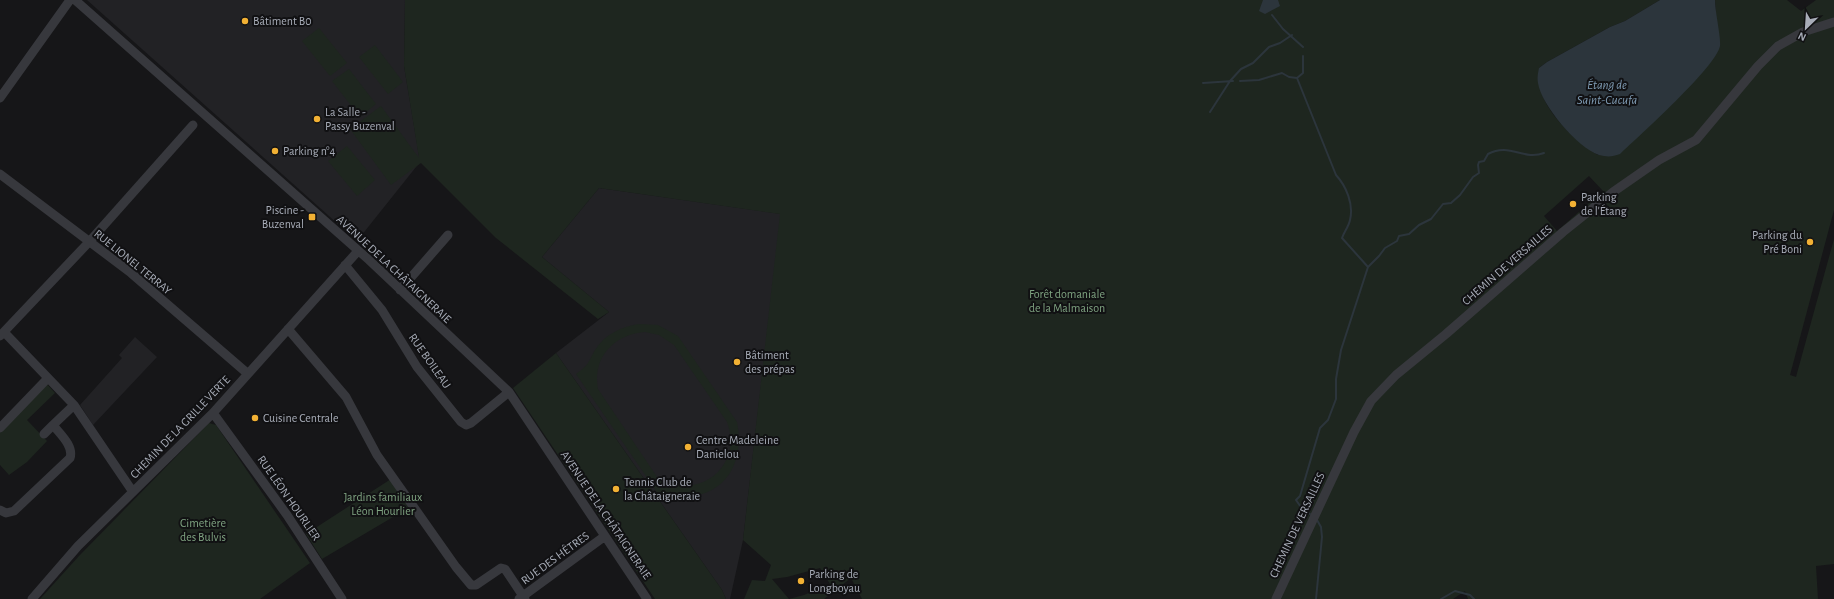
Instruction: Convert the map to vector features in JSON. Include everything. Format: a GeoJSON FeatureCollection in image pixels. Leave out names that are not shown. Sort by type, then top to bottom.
{"type":"FeatureCollection","features":[{"type":"Feature","properties":{"kind":"street"},"geometry":{"type":"LineString","coordinates":[[0,98],[70,0]]}},
{"type":"Feature","properties":{"kind":"street","name":"AVENUE DE LA CHÂTAIGNERAIE"},"geometry":{"type":"LineString","coordinates":[[75,0],[358,251],[509,392],[647,599]]}},
{"type":"Feature","properties":{"kind":"street","name":"CHEMIN DE VERSAILLES"},"geometry":{"type":"LineString","coordinates":[[1276,599],[1354,432],[1371,401],[1396,375],[1446,334],[1563,232],[1613,192],[1659,160],[1696,140],[1707,130],[1758,66],[1778,46],[1803,32],[1834,22]]}},
{"type":"Feature","properties":{"kind":"street"},"geometry":{"type":"LineString","coordinates":[[133,492],[74,405],[2,334],[89,242],[193,125]]}},
{"type":"Feature","properties":{"kind":"street","name":"RUE LIONEL TERRAY"},"geometry":{"type":"LineString","coordinates":[[0,174],[131,273],[247,373]]}},
{"type":"Feature","properties":{"kind":"street"},"geometry":{"type":"LineString","coordinates":[[400,290],[448,235]]}},
{"type":"Feature","properties":{"kind":"street","name":"CHEMIN DE LA GRILLE VERTE"},"geometry":{"type":"LineString","coordinates":[[32,599],[78,546],[213,413],[247,373],[358,251]]}},
{"type":"Feature","properties":{"kind":"street","name":"RUE BOILEAU"},"geometry":{"type":"LineString","coordinates":[[345,265],[382,310],[417,367],[461,422],[466,425],[472,422],[509,392]]}},
{"type":"Feature","properties":{"kind":"street"},"geometry":{"type":"LineString","coordinates":[[288,329],[346,397],[377,455],[456,567],[471,585],[476,585],[501,568],[505,569],[522,598]]}},
{"type":"Feature","properties":{"kind":"street"},"geometry":{"type":"LineString","coordinates":[[0,428],[48,378]]}},
{"type":"Feature","properties":{"kind":"street"},"geometry":{"type":"LineString","coordinates":[[44,434],[74,405]]}},
{"type":"Feature","properties":{"kind":"street","name":"RUE LÉON HOURLIER"},"geometry":{"type":"LineString","coordinates":[[213,413],[287,515],[342,599]]}},
{"type":"Feature","properties":{"kind":"street"},"geometry":{"type":"LineString","coordinates":[[0,510],[6,513],[14,511],[70,458],[72,453],[70,447],[53,426]]}},
{"type":"Feature","properties":{"kind":"street","name":"RUE DES HÊTRES"},"geometry":{"type":"LineString","coordinates":[[522,598],[605,536]]}},
{"type":"Feature","properties":{"kind":"shaded area","name":"La Salle - Passy Buzenval"},"geometry":{"type":"Polygon","coordinates":[[[87,0],[405,0],[404,66],[420,162],[357,241],[87,0]]]}},
{"type":"Feature","properties":{"kind":"shaded area","name":"Centre Madeleine Danielou"},"geometry":{"type":"Polygon","coordinates":[[[599,188],[781,214],[743,540],[730,599],[726,599],[722,590],[556,353],[609,312],[542,257],[599,188]]]}},
{"type":"Feature","properties":{"kind":"shaded area"},"geometry":{"type":"Polygon","coordinates":[[[135,337],[157,357],[93,425],[80,405],[122,358],[119,355],[135,337]]]}},
{"type":"Feature","properties":{"kind":"green space","name":"Forêt domaniale de la Malmaison"},"geometry":{"type":"Polygon","coordinates":[[[405,0],[1660,0],[1625,21],[1610,27],[1547,62],[1539,68],[1542,93],[1550,110],[1573,136],[1598,155],[1716,16],[1715,0],[1787,0],[1801,11],[1816,0],[1834,0],[1834,210],[1790,375],[1796,377],[1834,239],[1834,564],[1816,566],[1818,599],[1468,599],[1465,591],[1453,599],[862,599],[851,578],[824,599],[789,599],[744,599],[752,580],[765,581],[771,565],[743,540],[780,214],[599,188],[542,257],[609,312],[598,319],[496,238],[421,163],[391,185],[350,129],[381,106],[419,158],[404,66],[405,0]],[[1589,176],[1544,216],[1557,231],[1603,191],[1589,176]],[[820,568],[787,577],[772,579],[789,599],[804,595],[830,584],[820,568]]]}},
{"type":"Feature","properties":{"kind":"green space"},"geometry":{"type":"Polygon","coordinates":[[[319,28],[347,63],[330,76],[302,41],[319,28]]]}},
{"type":"Feature","properties":{"kind":"green space"},"geometry":{"type":"Polygon","coordinates":[[[375,45],[403,82],[388,94],[359,57],[375,45]]]}},
{"type":"Feature","properties":{"kind":"green space"},"geometry":{"type":"Polygon","coordinates":[[[349,69],[376,104],[360,117],[332,81],[349,69]]]}},
{"type":"Feature","properties":{"kind":"green space"},"geometry":{"type":"Polygon","coordinates":[[[347,146],[375,180],[357,196],[328,161],[347,146]]]}},
{"type":"Feature","properties":{"kind":"green space"},"geometry":{"type":"Polygon","coordinates":[[[632,325],[658,325],[678,336],[737,422],[739,444],[734,466],[722,483],[702,494],[673,497],[663,501],[576,374],[586,366],[599,344],[614,332],[632,325]],[[645,332],[634,334],[624,337],[615,343],[602,358],[598,367],[598,389],[657,477],[672,484],[687,486],[701,483],[713,476],[723,466],[729,453],[731,438],[727,422],[674,345],[659,335],[645,332]]]}},
{"type":"Feature","properties":{"kind":"green space","name":"Tennis Club de la Châtaigneraie"},"geometry":{"type":"Polygon","coordinates":[[[556,353],[722,590],[726,599],[655,599],[513,388],[556,353]]]}},
{"type":"Feature","properties":{"kind":"green space"},"geometry":{"type":"Polygon","coordinates":[[[45,382],[55,393],[27,420],[47,441],[27,462],[9,475],[0,465],[0,431],[45,382]]]}},
{"type":"Feature","properties":{"kind":"green space","name":"Cimetière des Bulvis"},"geometry":{"type":"Polygon","coordinates":[[[209,423],[216,425],[310,563],[260,599],[40,599],[79,556],[209,423]]]}},
{"type":"Feature","properties":{"kind":"green space","name":"Jardins familiaux Léon Hourlier"},"geometry":{"type":"Polygon","coordinates":[[[391,479],[410,507],[322,559],[306,534],[391,479]]]}},
{"type":"Feature","properties":{"kind":"water"},"geometry":{"type":"Polygon","coordinates":[[[1263,0],[1278,0],[1280,6],[1265,14],[1259,11],[1263,0]]]}},
{"type":"Feature","properties":{"kind":"water","name":"Étang de Saint-Cucufa"},"geometry":{"type":"Polygon","coordinates":[[[1660,0],[1715,0],[1720,46],[1715,56],[1692,85],[1620,154],[1614,156],[1599,155],[1590,151],[1581,144],[1553,114],[1541,92],[1538,81],[1539,68],[1547,62],[1610,27],[1625,21],[1660,0]]]}},
{"type":"Feature","properties":{"kind":"waterway"},"geometry":{"type":"LineString","coordinates":[[1272,15],[1283,29],[1303,47]]}},
{"type":"Feature","properties":{"kind":"waterway"},"geometry":{"type":"LineString","coordinates":[[1210,112],[1230,81],[1241,69],[1253,63],[1269,47],[1280,43],[1292,35]]}},
{"type":"Feature","properties":{"kind":"waterway"},"geometry":{"type":"LineString","coordinates":[[1303,56],[1303,73],[1297,78],[1336,175],[1343,184],[1350,202],[1350,220],[1342,238],[1368,267]]}},
{"type":"Feature","properties":{"kind":"waterway"},"geometry":{"type":"LineString","coordinates":[[1240,81],[1259,80],[1282,73],[1289,77],[1297,78]]}},
{"type":"Feature","properties":{"kind":"waterway"},"geometry":{"type":"LineString","coordinates":[[1203,83],[1233,81]]}},
{"type":"Feature","properties":{"kind":"waterway"},"geometry":{"type":"LineString","coordinates":[[1310,514],[1303,510],[1296,500],[1300,496],[1320,428],[1328,420],[1336,399],[1336,379],[1341,350],[1368,267],[1385,248],[1397,241],[1399,236],[1409,234],[1419,225],[1431,219],[1443,204],[1451,203],[1460,195],[1473,177],[1479,173],[1479,162],[1484,161],[1488,154],[1503,150],[1529,155],[1544,153]]}},
{"type":"Feature","properties":{"kind":"waterway"},"geometry":{"type":"LineString","coordinates":[[1316,599],[1322,537],[1321,527],[1317,520]]}},
{"type":"Feature","properties":{"kind":"waterway"},"geometry":{"type":"LineString","coordinates":[[1441,599],[1455,591],[1470,595],[1474,599]]}},
{"type":"Feature","properties":{"kind":"place","name":"Bâtiment B0"},"geometry":{"type":"Point","coordinates":[245,21]}},
{"type":"Feature","properties":{"kind":"place","name":"La Salle - Passy Buzenval"},"geometry":{"type":"Point","coordinates":[317,119]}},
{"type":"Feature","properties":{"kind":"place","name":"Parking n°4"},"geometry":{"type":"Point","coordinates":[275,151]}},
{"type":"Feature","properties":{"kind":"place","name":"Parking de l'Étang"},"geometry":{"type":"Point","coordinates":[1573,204]}},
{"type":"Feature","properties":{"kind":"place","name":"Piscine - Buzenval"},"geometry":{"type":"Point","coordinates":[312,217]}},
{"type":"Feature","properties":{"kind":"place","name":"Parking du Pré Boni"},"geometry":{"type":"Point","coordinates":[1810,242]}},
{"type":"Feature","properties":{"kind":"place","name":"Bâtiment des prépas"},"geometry":{"type":"Point","coordinates":[737,362]}},
{"type":"Feature","properties":{"kind":"place","name":"Cuisine Centrale"},"geometry":{"type":"Point","coordinates":[255,418]}},
{"type":"Feature","properties":{"kind":"place","name":"Centre Madeleine Danielou"},"geometry":{"type":"Point","coordinates":[688,447]}},
{"type":"Feature","properties":{"kind":"place","name":"Tennis Club de la Châtaigneraie"},"geometry":{"type":"Point","coordinates":[616,489]}},
{"type":"Feature","properties":{"kind":"place","name":"Parking de Longboyau"},"geometry":{"type":"Point","coordinates":[801,581]}}]}
